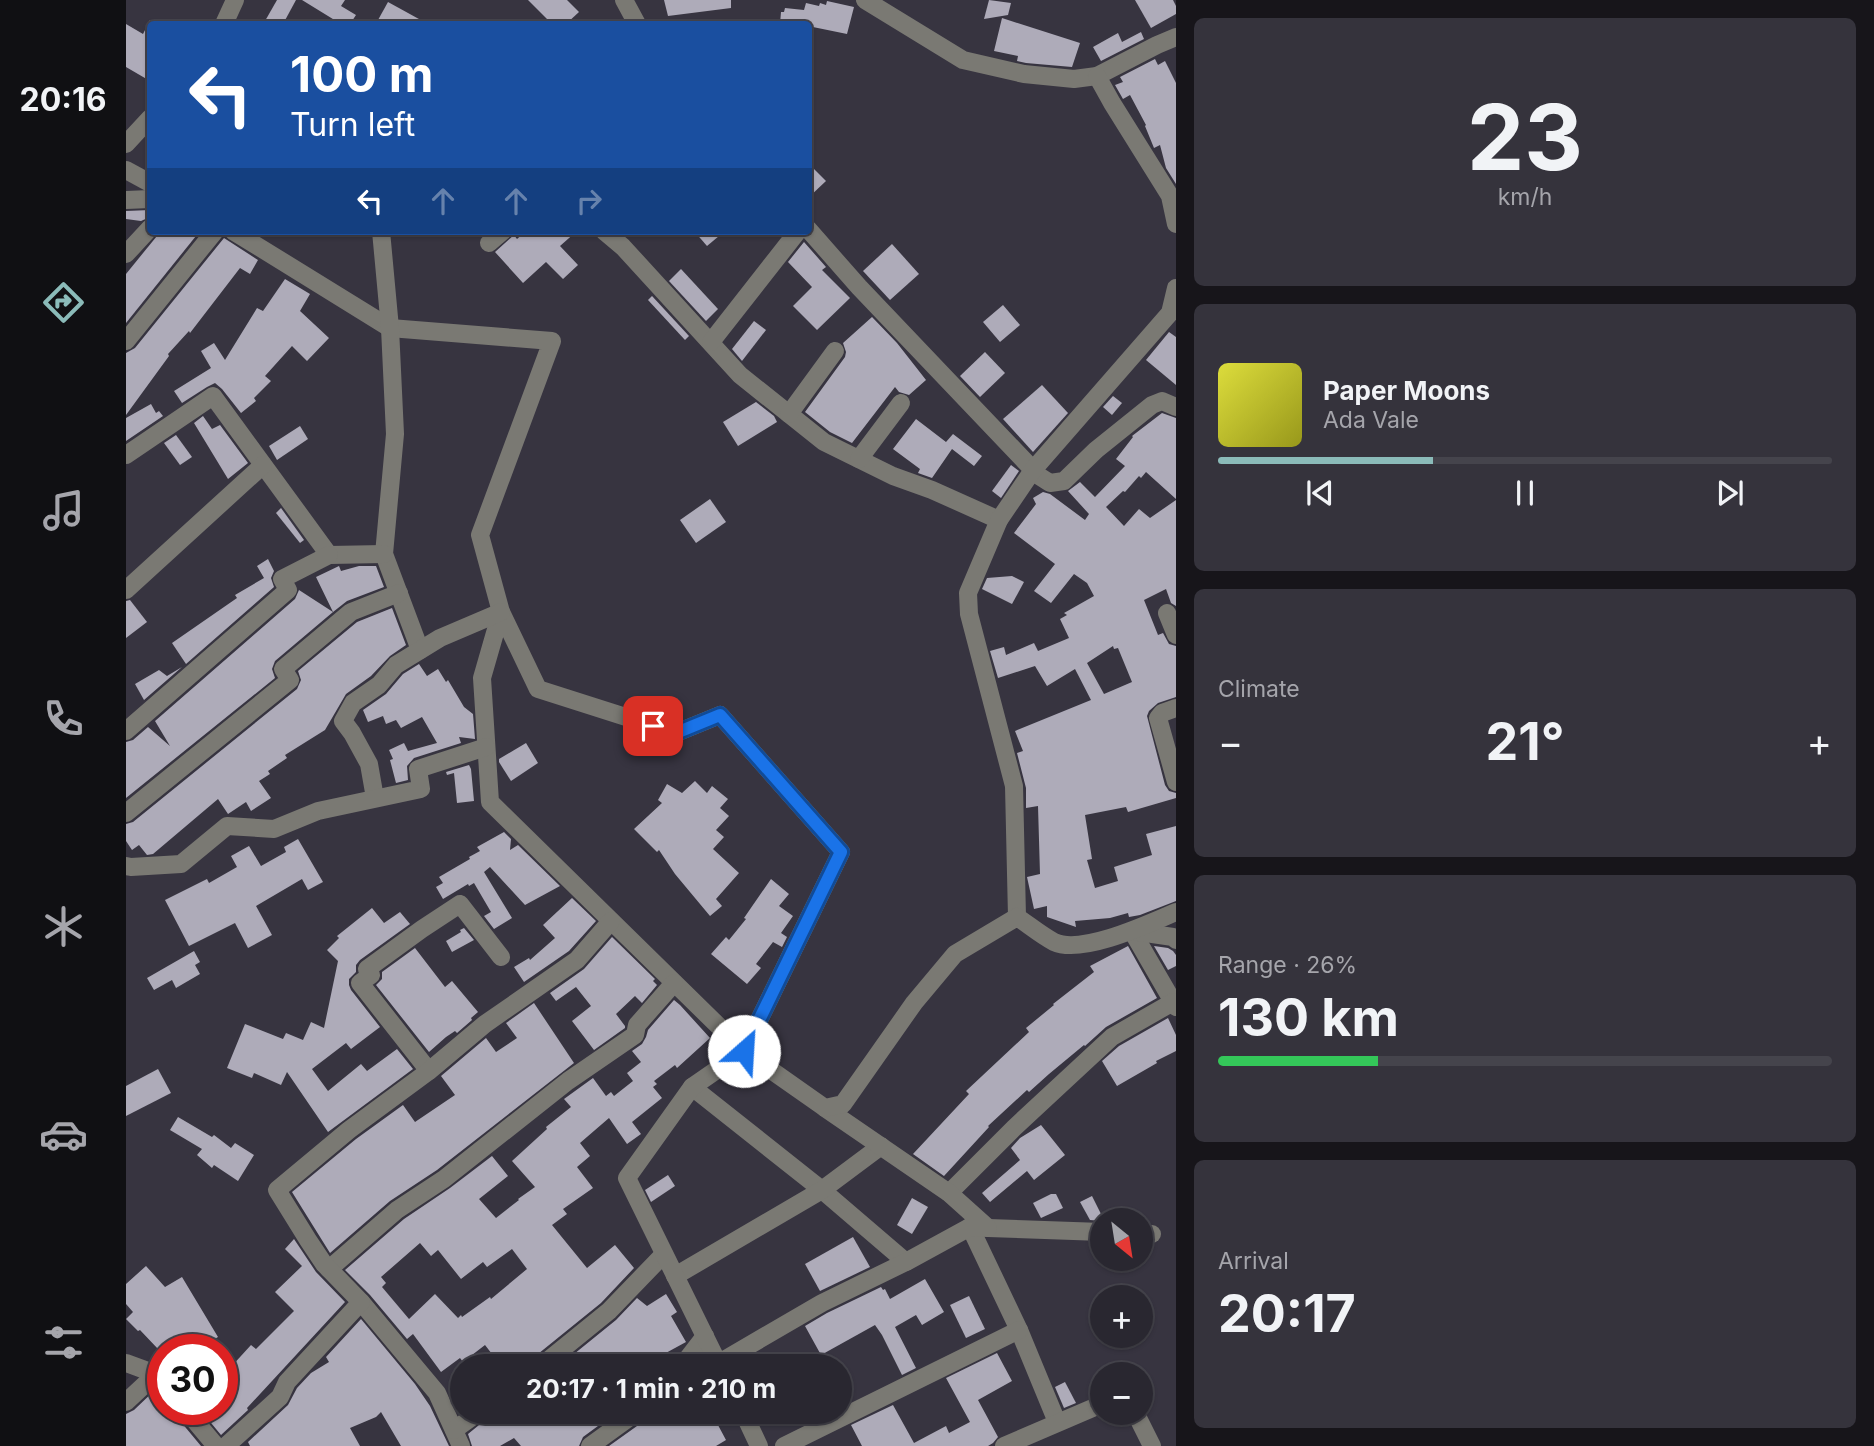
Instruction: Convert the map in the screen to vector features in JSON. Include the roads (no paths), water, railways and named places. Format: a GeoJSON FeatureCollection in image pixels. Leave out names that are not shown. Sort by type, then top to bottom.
{"type":"FeatureCollection","features":[{"type":"Feature","properties":{"kind":"street"},"geometry":{"type":"LineString","coordinates":[[225,21],[235,0]]}},
{"type":"Feature","properties":{"kind":"street"},"geometry":{"type":"LineString","coordinates":[[624,0],[635,21]]}},
{"type":"Feature","properties":{"kind":"street"},"geometry":{"type":"LineString","coordinates":[[865,0],[963,60],[1024,74],[1074,79],[1097,76],[1176,37]]}},
{"type":"Feature","properties":{"kind":"street"},"geometry":{"type":"LineString","coordinates":[[1097,76],[1170,196],[1176,224]]}},
{"type":"Feature","properties":{"kind":"street"},"geometry":{"type":"LineString","coordinates":[[126,144],[147,121]]}},
{"type":"Feature","properties":{"kind":"street"},"geometry":{"type":"LineString","coordinates":[[126,170],[147,181]]}},
{"type":"Feature","properties":{"kind":"street"},"geometry":{"type":"LineString","coordinates":[[126,200],[147,199]]}},
{"type":"Feature","properties":{"kind":"street"},"geometry":{"type":"LineString","coordinates":[[126,254],[147,231]]}},
{"type":"Feature","properties":{"kind":"street"},"geometry":{"type":"LineString","coordinates":[[812,234],[859,287],[1033,470],[1050,483],[1064,481],[1096,450],[1152,405],[1162,401],[1176,407]]}},
{"type":"Feature","properties":{"kind":"street"},"geometry":{"type":"LineString","coordinates":[[126,341],[212,235]]}},
{"type":"Feature","properties":{"kind":"street"},"geometry":{"type":"LineString","coordinates":[[239,235],[390,328],[552,341],[480,535],[501,612],[538,689],[676,733],[720,715],[841,852],[744,1051],[692,1087],[627,1178],[714,1354]]}},
{"type":"Feature","properties":{"kind":"street"},"geometry":{"type":"LineString","coordinates":[[381,235],[390,328],[395,434],[384,554],[420,650]]}},
{"type":"Feature","properties":{"kind":"street"},"geometry":{"type":"LineString","coordinates":[[489,243],[498,235]]}},
{"type":"Feature","properties":{"kind":"street"},"geometry":{"type":"LineString","coordinates":[[609,235],[623,247],[740,375],[824,442],[893,476],[999,520]]}},
{"type":"Feature","properties":{"kind":"street"},"geometry":{"type":"LineString","coordinates":[[710,342],[796,235]]}},
{"type":"Feature","properties":{"kind":"street"},"geometry":{"type":"LineString","coordinates":[[1017,917],[1014,786],[969,614],[968,593],[999,520],[1033,470],[1170,313],[1176,288]]}},
{"type":"Feature","properties":{"kind":"street"},"geometry":{"type":"LineString","coordinates":[[789,414],[835,351]]}},
{"type":"Feature","properties":{"kind":"street"},"geometry":{"type":"LineString","coordinates":[[126,454],[213,396],[329,555]]}},
{"type":"Feature","properties":{"kind":"street"},"geometry":{"type":"LineString","coordinates":[[859,459],[901,403]]}},
{"type":"Feature","properties":{"kind":"street"},"geometry":{"type":"LineString","coordinates":[[126,590],[263,465]]}},
{"type":"Feature","properties":{"kind":"street"},"geometry":{"type":"LineString","coordinates":[[126,731],[288,590],[282,579],[329,555],[384,554]]}},
{"type":"Feature","properties":{"kind":"street"},"geometry":{"type":"LineString","coordinates":[[126,813],[290,680],[283,669],[351,612],[399,593]]}},
{"type":"Feature","properties":{"kind":"street"},"geometry":{"type":"LineString","coordinates":[[375,799],[369,764],[343,721],[353,703],[379,685],[396,665],[420,650],[440,638],[501,612]]}},
{"type":"Feature","properties":{"kind":"street"},"geometry":{"type":"LineString","coordinates":[[501,612],[482,678],[490,802],[744,1051],[949,1193],[979,1227],[1058,1422]]}},
{"type":"Feature","properties":{"kind":"street"},"geometry":{"type":"LineString","coordinates":[[1167,613],[1176,635]]}},
{"type":"Feature","properties":{"kind":"street"},"geometry":{"type":"LineString","coordinates":[[1176,708],[1162,713],[1158,718],[1176,782]]}},
{"type":"Feature","properties":{"kind":"street"},"geometry":{"type":"LineString","coordinates":[[126,866],[181,864],[227,826],[274,828],[318,811],[421,789],[418,769],[486,747]]}},
{"type":"Feature","properties":{"kind":"street"},"geometry":{"type":"LineString","coordinates":[[429,1071],[360,983],[371,975],[367,970],[460,904],[500,957]]}},
{"type":"Feature","properties":{"kind":"street"},"geometry":{"type":"LineString","coordinates":[[1017,917],[1055,943],[1071,945],[1094,942],[1176,912]]}},
{"type":"Feature","properties":{"kind":"street"},"geometry":{"type":"LineString","coordinates":[[825,1108],[844,1104],[914,1003],[955,954],[1017,917]]}},
{"type":"Feature","properties":{"kind":"street"},"geometry":{"type":"LineString","coordinates":[[469,1424],[458,1438],[437,1393],[409,1357],[329,1269],[277,1190],[485,1024],[577,960],[611,920]]}},
{"type":"Feature","properties":{"kind":"street"},"geometry":{"type":"LineString","coordinates":[[1132,930],[1173,937],[1176,940]]}},
{"type":"Feature","properties":{"kind":"street"},"geometry":{"type":"LineString","coordinates":[[949,1193],[1112,1037],[1175,1004],[1132,930]]}},
{"type":"Feature","properties":{"kind":"street"},"geometry":{"type":"LineString","coordinates":[[329,1269],[397,1210],[444,1179],[568,1081],[635,1035],[637,1025],[674,983]]}},
{"type":"Feature","properties":{"kind":"street"},"geometry":{"type":"LineString","coordinates":[[692,1087],[822,1190],[905,1262]]}},
{"type":"Feature","properties":{"kind":"street"},"geometry":{"type":"LineString","coordinates":[[675,1276],[822,1190],[881,1146]]}},
{"type":"Feature","properties":{"kind":"street"},"geometry":{"type":"LineString","coordinates":[[738,1354],[822,1303],[979,1227],[1090,1232]]}},
{"type":"Feature","properties":{"kind":"street"},"geometry":{"type":"LineString","coordinates":[[556,1354],[609,1311],[664,1254]]}},
{"type":"Feature","properties":{"kind":"street"},"geometry":{"type":"LineString","coordinates":[[226,1446],[280,1397],[287,1382],[361,1302]]}},
{"type":"Feature","properties":{"kind":"street"},"geometry":{"type":"LineString","coordinates":[[784,1446],[1019,1330]]}},
{"type":"Feature","properties":{"kind":"street"},"geometry":{"type":"LineString","coordinates":[[691,1354],[705,1336]]}},
{"type":"Feature","properties":{"kind":"street"},"geometry":{"type":"LineString","coordinates":[[126,1363],[147,1373]]}},
{"type":"Feature","properties":{"kind":"street"},"geometry":{"type":"LineString","coordinates":[[126,1402],[147,1387]]}},
{"type":"Feature","properties":{"kind":"street"},"geometry":{"type":"LineString","coordinates":[[1004,1446],[1090,1409]]}},
{"type":"Feature","properties":{"kind":"street"},"geometry":{"type":"LineString","coordinates":[[590,1446],[620,1424]]}},
{"type":"Feature","properties":{"kind":"street"},"geometry":{"type":"LineString","coordinates":[[749,1424],[759,1446]]}},
{"type":"Feature","properties":{"kind":"street"},"geometry":{"type":"LineString","coordinates":[[198,1425],[216,1446]]}},
{"type":"Feature","properties":{"kind":"street"},"geometry":{"type":"LineString","coordinates":[[1142,1425],[1152,1446]]}}]}
